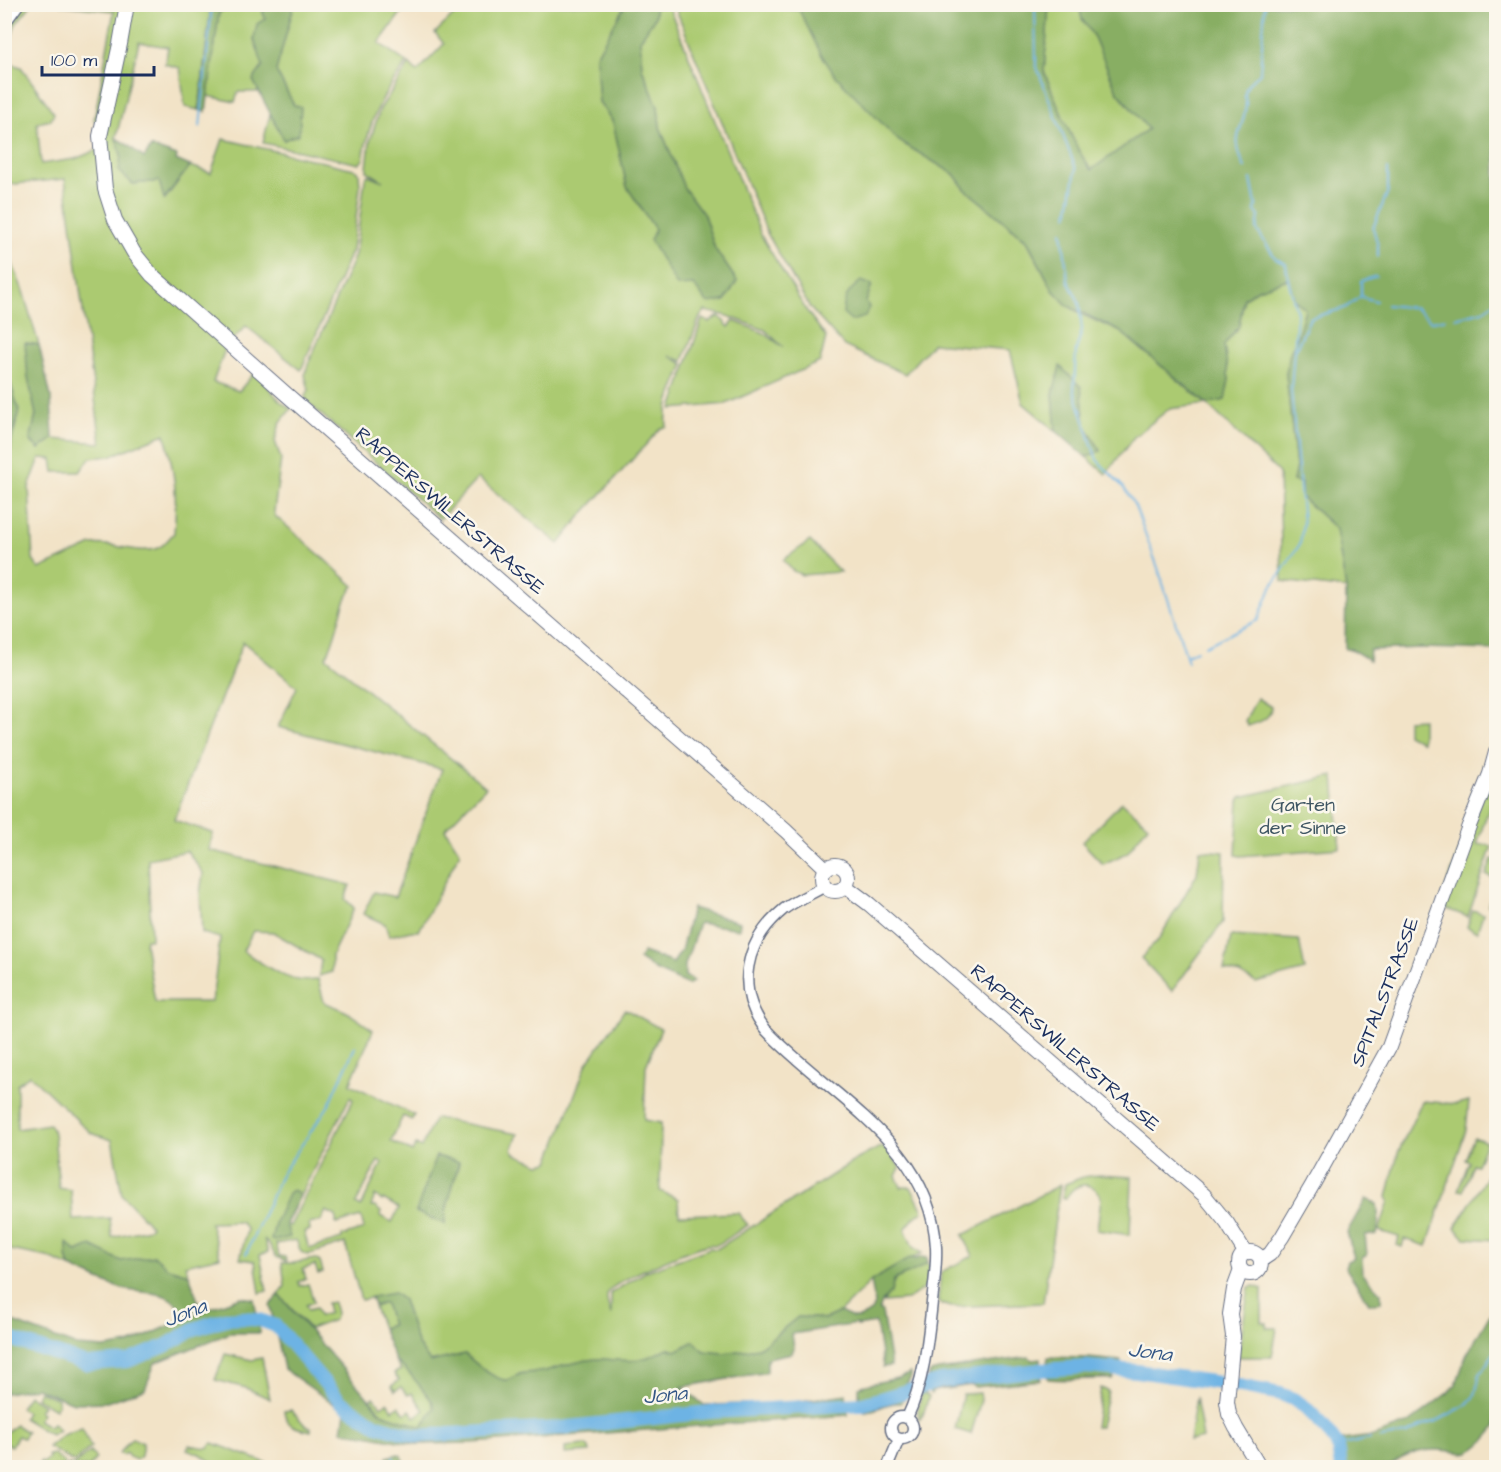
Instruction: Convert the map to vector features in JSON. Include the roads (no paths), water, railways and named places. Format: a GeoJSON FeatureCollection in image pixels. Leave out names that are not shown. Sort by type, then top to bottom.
{"type":"FeatureCollection","features":[{"type":"Feature","properties":{"kind":"highway"},"geometry":{"type":"LineString","coordinates":[[4,19],[15,4]]}},
{"type":"Feature","properties":{"kind":"main road","name":"RAPPERSWILERSTRASSE"},"geometry":{"type":"LineString","coordinates":[[127,4],[100,136],[104,182],[115,220],[134,253],[152,275],[786,831],[826,869]]}},
{"type":"Feature","properties":{"kind":"main road","name":"RAPPERSWILERSTRASSE"},"geometry":{"type":"LineString","coordinates":[[102,149],[108,137],[128,45],[134,4]]}},
{"type":"Feature","properties":{"kind":"main road","name":"SPITALSTRASSE"},"geometry":{"type":"LineString","coordinates":[[1261,1260],[1270,1254],[1287,1228],[1384,1057],[1497,752]]}},
{"type":"Feature","properties":{"kind":"main road"},"geometry":{"type":"LineString","coordinates":[[836,866],[845,870],[848,878],[845,886],[836,891],[825,885],[823,876],[826,869],[836,866]]}},
{"type":"Feature","properties":{"kind":"main road","name":"RAPPERSWILERSTRASSE"},"geometry":{"type":"LineString","coordinates":[[845,886],[1012,1027],[1204,1195],[1227,1222],[1245,1252]]}},
{"type":"Feature","properties":{"kind":"main road"},"geometry":{"type":"LineString","coordinates":[[1244,1272],[1256,1272],[1260,1266],[1261,1260],[1253,1252],[1245,1252],[1239,1260],[1244,1272],[1232,1298],[1229,1414],[1260,1467]]}},
{"type":"Feature","properties":{"kind":"street"},"geometry":{"type":"LineString","coordinates":[[825,885],[784,910],[764,932],[749,962],[746,979],[748,994],[753,1009],[766,1030],[887,1138],[907,1162],[922,1188],[934,1232],[936,1264],[930,1326],[921,1374],[907,1418]]}},
{"type":"Feature","properties":{"kind":"street"},"geometry":{"type":"LineString","coordinates":[[900,1417],[907,1418],[912,1423],[913,1431],[909,1437],[899,1438],[892,1433],[892,1424],[900,1417]]}},
{"type":"Feature","properties":{"kind":"street"},"geometry":{"type":"LineString","coordinates":[[887,1467],[899,1438]]}},
{"type":"Feature","properties":{"kind":"waterway"},"geometry":{"type":"LineString","coordinates":[[200,127],[212,4]]}},
{"type":"Feature","properties":{"kind":"waterway"},"geometry":{"type":"LineString","coordinates":[[1035,4],[1036,65],[1076,169],[1068,215]]}},
{"type":"Feature","properties":{"kind":"waterway"},"geometry":{"type":"LineString","coordinates":[[1245,168],[1237,141],[1246,104],[1246,88],[1260,73],[1265,4]]}},
{"type":"Feature","properties":{"kind":"waterway"},"geometry":{"type":"LineString","coordinates":[[1378,256],[1378,245],[1373,228],[1388,191],[1388,169]]}},
{"type":"Feature","properties":{"kind":"waterway"},"geometry":{"type":"LineString","coordinates":[[1205,646],[1258,620],[1271,588],[1300,544],[1303,523],[1291,389],[1297,313],[1286,264],[1276,259],[1257,230],[1259,216],[1255,211],[1251,179]]}},
{"type":"Feature","properties":{"kind":"waterway"},"geometry":{"type":"LineString","coordinates":[[1062,231],[1068,281],[1079,302],[1082,330],[1076,350],[1074,390],[1097,460],[1124,488],[1135,506],[1158,568],[1188,662]]}},
{"type":"Feature","properties":{"kind":"waterway"},"geometry":{"type":"LineString","coordinates":[[1295,351],[1310,318],[1345,308],[1361,296],[1361,281],[1376,276]]}},
{"type":"Feature","properties":{"kind":"waterway"},"geometry":{"type":"LineString","coordinates":[[1362,297],[1376,301]]}},
{"type":"Feature","properties":{"kind":"waterway"},"geometry":{"type":"LineString","coordinates":[[1455,318],[1483,311],[1496,301]]}},
{"type":"Feature","properties":{"kind":"waterway"},"geometry":{"type":"LineString","coordinates":[[1387,305],[1415,308],[1431,321],[1445,319]]}},
{"type":"Feature","properties":{"kind":"waterway"},"geometry":{"type":"LineString","coordinates":[[1186,655],[1197,650]]}},
{"type":"Feature","properties":{"kind":"waterway"},"geometry":{"type":"LineString","coordinates":[[246,1254],[281,1175],[329,1105],[355,1047]]}},
{"type":"Feature","properties":{"kind":"waterway","name":"Jona"},"geometry":{"type":"LineString","coordinates":[[4,1337],[87,1364],[128,1361],[165,1346],[194,1329],[225,1319],[260,1320],[276,1326],[341,1402],[377,1425],[416,1436],[560,1428],[710,1412],[863,1404],[941,1381],[1040,1370],[1087,1367],[1137,1371],[1240,1386],[1281,1394],[1293,1399],[1304,1406],[1323,1425],[1338,1446],[1341,1468]]}},
{"type":"Feature","properties":{"kind":"waterway"},"geometry":{"type":"LineString","coordinates":[[1381,1438],[1407,1434],[1466,1405],[1475,1395],[1480,1374],[1496,1350]]}},
{"type":"Feature","properties":{"kind":"waterway"},"geometry":{"type":"LineString","coordinates":[[1338,1446],[1370,1439]]}},
{"type":"Feature","properties":{"kind":"waterway"},"geometry":{"type":"LineString","coordinates":[[393,1457],[397,1468]]}},
{"type":"Feature","properties":{"kind":"park label","name":"Garten der Sinne"},"geometry":{"type":"Point","coordinates":[1303,816]}}]}
